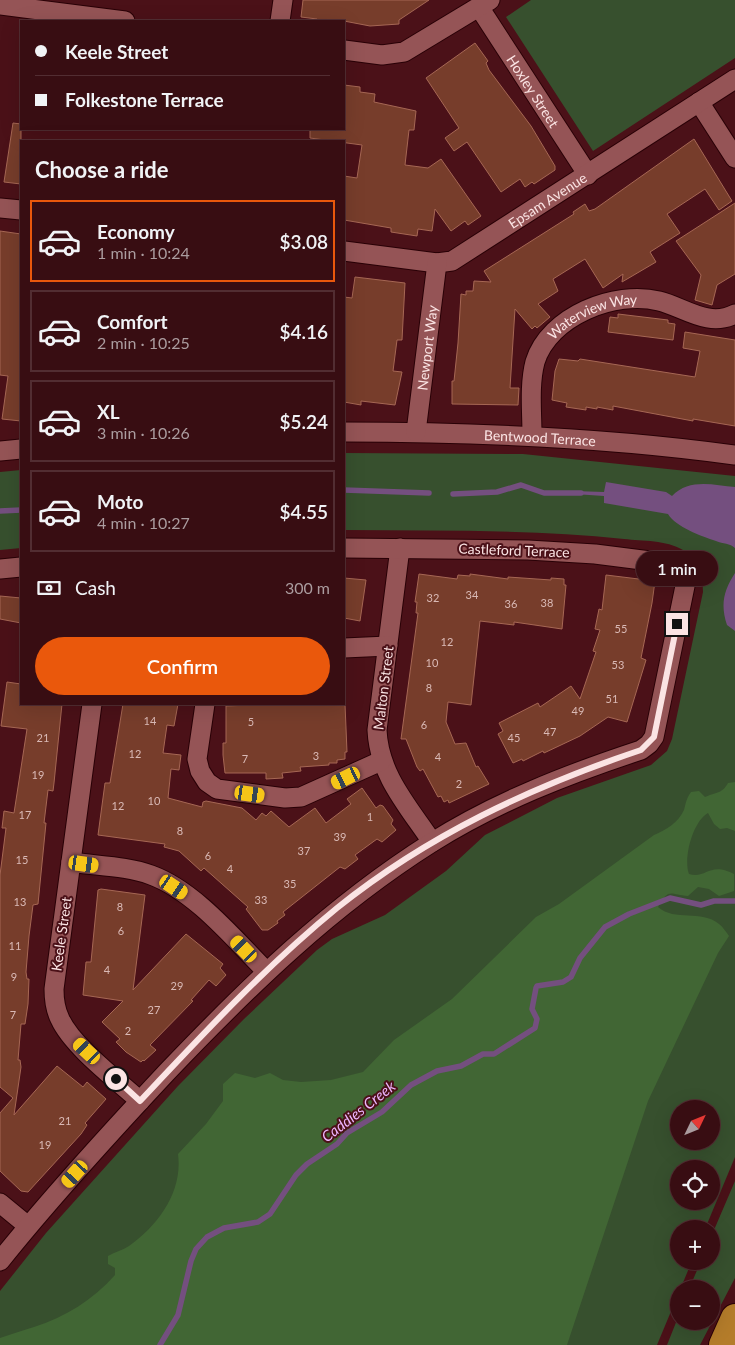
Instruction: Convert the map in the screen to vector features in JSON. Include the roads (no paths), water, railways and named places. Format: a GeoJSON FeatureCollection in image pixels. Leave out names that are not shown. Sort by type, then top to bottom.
{"type":"FeatureCollection","features":[{"type":"Feature","properties":{"kind":"highway"},"geometry":{"type":"LineString","coordinates":[[723,1345],[735,1318]]}},
{"type":"Feature","properties":{"kind":"street"},"geometry":{"type":"LineString","coordinates":[[280,20],[282,0]]}},
{"type":"Feature","properties":{"kind":"street"},"geometry":{"type":"LineString","coordinates":[[345,50],[382,55],[404,52],[484,4]]}},
{"type":"Feature","properties":{"kind":"street","name":"Hoxley Street"},"geometry":{"type":"LineString","coordinates":[[484,4],[588,175]]}},
{"type":"Feature","properties":{"kind":"street"},"geometry":{"type":"LineString","coordinates":[[0,5],[117,20]]}},
{"type":"Feature","properties":{"kind":"street","name":"Epsam Avenue"},"geometry":{"type":"LineString","coordinates":[[345,251],[437,264],[452,261],[735,79]]}},
{"type":"Feature","properties":{"kind":"street"},"geometry":{"type":"LineString","coordinates":[[699,102],[735,158]]}},
{"type":"Feature","properties":{"kind":"street"},"geometry":{"type":"LineString","coordinates":[[0,208],[20,210]]}},
{"type":"Feature","properties":{"kind":"street","name":"Newport Way"},"geometry":{"type":"LineString","coordinates":[[416,432],[437,264]]}},
{"type":"Feature","properties":{"kind":"street","name":"Waterview Way"},"geometry":{"type":"LineString","coordinates":[[532,435],[533,382],[537,358],[552,335],[578,316],[603,302],[631,298],[659,301],[703,318],[714,320],[735,314]]}},
{"type":"Feature","properties":{"kind":"street","name":"Bentwood Terrace"},"geometry":{"type":"LineString","coordinates":[[345,432],[532,435],[628,442],[735,455]]}},
{"type":"Feature","properties":{"kind":"street"},"geometry":{"type":"LineString","coordinates":[[0,451],[20,449]]}},
{"type":"Feature","properties":{"kind":"street","name":"Castleford Terrace"},"geometry":{"type":"LineString","coordinates":[[345,548],[528,550],[595,554],[666,563],[680,572],[685,586],[654,737],[649,744],[641,750],[558,779],[514,798],[432,842]]}},
{"type":"Feature","properties":{"kind":"street","name":"Malton Street"},"geometry":{"type":"LineString","coordinates":[[400,548],[377,730],[381,761],[390,780],[432,842]]}},
{"type":"Feature","properties":{"kind":"street"},"geometry":{"type":"LineString","coordinates":[[0,569],[20,567]]}},
{"type":"Feature","properties":{"kind":"street"},"geometry":{"type":"LineString","coordinates":[[345,648],[388,646]]}},
{"type":"Feature","properties":{"kind":"street","name":"Keele Street"},"geometry":{"type":"LineString","coordinates":[[92,705],[54,989],[58,1017],[72,1038],[140,1101]]}},
{"type":"Feature","properties":{"kind":"street"},"geometry":{"type":"LineString","coordinates":[[205,705],[197,759],[200,771],[207,782],[217,789],[285,798],[301,797],[381,761]]}},
{"type":"Feature","properties":{"kind":"street"},"geometry":{"type":"LineString","coordinates":[[0,1261],[28,1226],[140,1101],[266,971],[339,907],[432,842]]}},
{"type":"Feature","properties":{"kind":"street"},"geometry":{"type":"LineString","coordinates":[[71,862],[137,871],[166,882],[213,918],[266,971]]}},
{"type":"Feature","properties":{"kind":"street"},"geometry":{"type":"LineString","coordinates":[[0,1203],[28,1226]]}},
{"type":"Feature","properties":{"kind":"waterway"},"geometry":{"type":"LineString","coordinates":[[453,494],[497,492],[521,485],[544,493],[581,493]]}},
{"type":"Feature","properties":{"kind":"waterway"},"geometry":{"type":"LineString","coordinates":[[345,490],[429,493]]}},
{"type":"Feature","properties":{"kind":"waterway"},"geometry":{"type":"LineString","coordinates":[[0,511],[20,510]]}},
{"type":"Feature","properties":{"kind":"waterway","name":"Caddies Creek"},"geometry":{"type":"LineString","coordinates":[[160,1345],[178,1315],[191,1261],[196,1249],[207,1237],[224,1228],[258,1222],[270,1214],[296,1175],[307,1164],[337,1144],[347,1133],[382,1112],[411,1085],[437,1071],[461,1066],[483,1054],[494,1054],[535,1028],[537,1019],[532,1009],[537,986],[563,982],[571,977],[580,958],[605,927],[629,914],[670,898],[701,905],[714,901],[735,901]]}}]}
